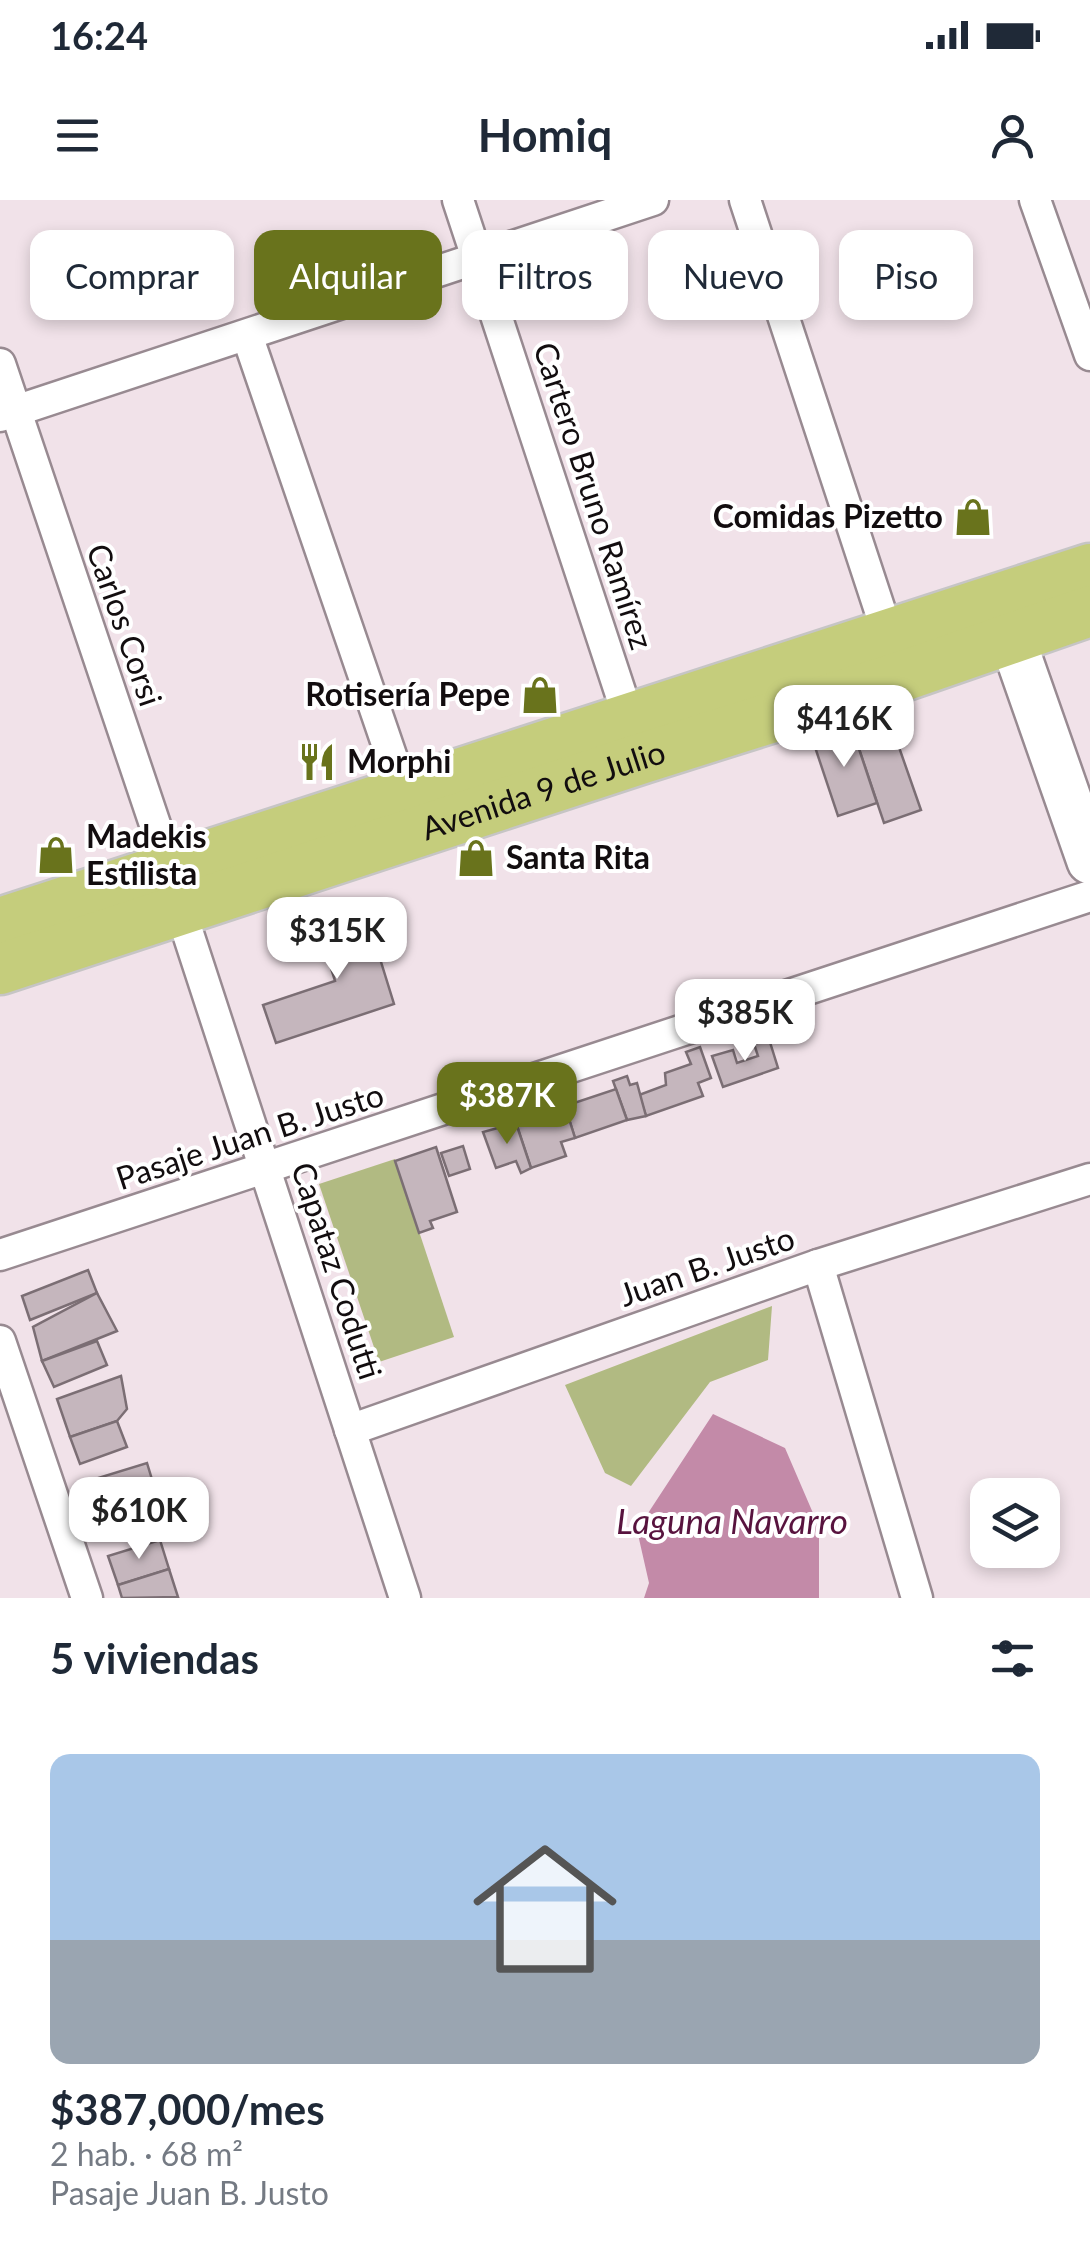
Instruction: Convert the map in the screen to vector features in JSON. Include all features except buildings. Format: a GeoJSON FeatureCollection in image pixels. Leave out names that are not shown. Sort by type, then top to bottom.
{"type":"FeatureCollection","features":[{"type":"Feature","properties":{"kind":"main road","name":"Avenida 9 de Julio"},"geometry":{"type":"LineString","coordinates":[[0,923],[174,887],[896,656],[1005,620],[1090,569]]}},
{"type":"Feature","properties":{"kind":"main road","name":"Avenida 9 de Julio"},"geometry":{"type":"LineString","coordinates":[[1005,620],[1090,612]]}},
{"type":"Feature","properties":{"kind":"main road","name":"Avenida 9 de Julio"},"geometry":{"type":"LineString","coordinates":[[0,970],[174,887]]}},
{"type":"Feature","properties":{"kind":"street","name":"Cartero Bruno Ramírez"},"geometry":{"type":"LineString","coordinates":[[458,200],[468,230]]}},
{"type":"Feature","properties":{"kind":"street"},"geometry":{"type":"LineString","coordinates":[[559,230],[653,200]]}},
{"type":"Feature","properties":{"kind":"street"},"geometry":{"type":"LineString","coordinates":[[745,200],[896,656]]}},
{"type":"Feature","properties":{"kind":"street"},"geometry":{"type":"LineString","coordinates":[[1036,200],[1090,355]]}},
{"type":"Feature","properties":{"kind":"street"},"geometry":{"type":"LineString","coordinates":[[8,414],[462,261]]}},
{"type":"Feature","properties":{"kind":"street","name":"Cartero Bruno Ramírez"},"geometry":{"type":"LineString","coordinates":[[498,320],[636,738]]}},
{"type":"Feature","properties":{"kind":"street"},"geometry":{"type":"LineString","coordinates":[[247,335],[411,812]]}},
{"type":"Feature","properties":{"kind":"street","name":"Carlos Corsi"},"geometry":{"type":"LineString","coordinates":[[0,364],[8,414],[174,887]]}},
{"type":"Feature","properties":{"kind":"street"},"geometry":{"type":"LineString","coordinates":[[1005,620],[1090,861]]}},
{"type":"Feature","properties":{"kind":"street","name":"Capataz Codutti"},"geometry":{"type":"LineString","coordinates":[[174,887],[404,1598]]}},
{"type":"Feature","properties":{"kind":"street","name":"Pasaje Juan B. Justo"},"geometry":{"type":"LineString","coordinates":[[0,1255],[1090,896]]}},
{"type":"Feature","properties":{"kind":"street","name":"Juan B. Justo"},"geometry":{"type":"LineString","coordinates":[[350,1430],[818,1265],[1090,1179]]}},
{"type":"Feature","properties":{"kind":"street"},"geometry":{"type":"LineString","coordinates":[[818,1265],[917,1598]]}},
{"type":"Feature","properties":{"kind":"street"},"geometry":{"type":"LineString","coordinates":[[0,1341],[87,1598]]}},
{"type":"Feature","properties":{"kind":"green space"},"geometry":{"type":"Polygon","coordinates":[[[395,1159],[454,1337],[379,1362],[319,1184],[395,1159]]]}},
{"type":"Feature","properties":{"kind":"green space"},"geometry":{"type":"Polygon","coordinates":[[[772,1306],[768,1360],[710,1382],[631,1486],[605,1473],[565,1385],[772,1306]]]}},
{"type":"Feature","properties":{"kind":"water","name":"Laguna Navarro"},"geometry":{"type":"Polygon","coordinates":[[[713,1414],[785,1448],[819,1527],[819,1598],[644,1598],[649,1583],[637,1530],[713,1414]]]}},
{"type":"Feature","properties":{"kind":"place","name":"Comidas Pizetto"},"geometry":{"type":"Point","coordinates":[973,517]}},
{"type":"Feature","properties":{"kind":"place","name":"Rotisería Pepe"},"geometry":{"type":"Point","coordinates":[540,695]}},
{"type":"Feature","properties":{"kind":"place","name":"Morphi"},"geometry":{"type":"Point","coordinates":[317,762]}},
{"type":"Feature","properties":{"kind":"place","name":"Madekis Estilista"},"geometry":{"type":"Point","coordinates":[56,855]}},
{"type":"Feature","properties":{"kind":"place","name":"Santa Rita"},"geometry":{"type":"Point","coordinates":[476,858]}}]}
